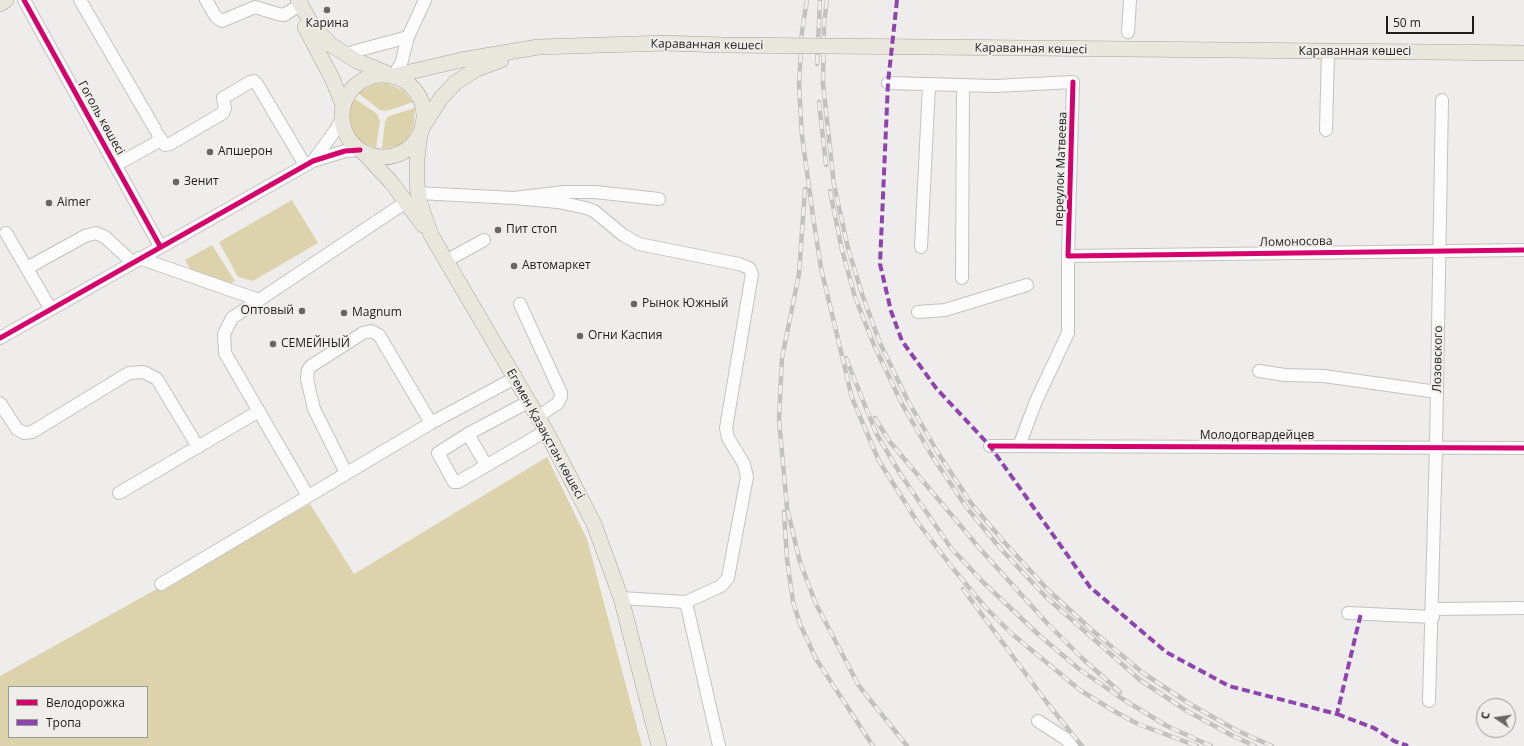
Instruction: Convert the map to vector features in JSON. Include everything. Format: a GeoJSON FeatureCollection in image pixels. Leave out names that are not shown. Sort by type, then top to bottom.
{"type":"FeatureCollection","features":[{"type":"Feature","properties":{"kind":"main road"},"geometry":{"type":"LineString","coordinates":[[0,4],[6,0]]}},
{"type":"Feature","properties":{"kind":"main road"},"geometry":{"type":"LineString","coordinates":[[294,3],[320,34],[345,54],[399,77],[417,92],[422,104],[424,117],[421,131],[407,149],[392,156],[374,156],[362,151],[348,137],[332,78],[294,3]]}},
{"type":"Feature","properties":{"kind":"main road","name":"Караванная көшесі"},"geometry":{"type":"LineString","coordinates":[[399,77],[461,60],[538,47],[666,43],[928,48],[1524,54]]}},
{"type":"Feature","properties":{"kind":"main road","name":"Караванная көшесі"},"geometry":{"type":"LineString","coordinates":[[421,131],[441,98],[456,82],[483,66],[538,47]]}},
{"type":"Feature","properties":{"kind":"main road"},"geometry":{"type":"LineString","coordinates":[[342,111],[350,91],[361,81],[375,75],[399,77]]}},
{"type":"Feature","properties":{"kind":"main road","name":"Егемен Қазақстан көшесі"},"geometry":{"type":"LineString","coordinates":[[412,198],[421,131]]}},
{"type":"Feature","properties":{"kind":"main road","name":"Егемен Қазақстан көшесі"},"geometry":{"type":"LineString","coordinates":[[362,151],[391,182],[412,198],[431,235],[546,432],[594,524],[621,598],[659,746]]}},
{"type":"Feature","properties":{"kind":"street","name":"Гоголь көшесі"},"geometry":{"type":"LineString","coordinates":[[24,0],[160,246]]}},
{"type":"Feature","properties":{"kind":"street"},"geometry":{"type":"LineString","coordinates":[[80,0],[165,145],[168,145],[221,114],[225,111],[222,98],[250,82],[254,82],[257,84],[309,163]]}},
{"type":"Feature","properties":{"kind":"street"},"geometry":{"type":"LineString","coordinates":[[206,0],[216,17],[222,21],[255,7],[278,14],[284,14],[294,3]]}},
{"type":"Feature","properties":{"kind":"street"},"geometry":{"type":"LineString","coordinates":[[399,77],[408,37],[425,0]]}},
{"type":"Feature","properties":{"kind":"street"},"geometry":{"type":"LineString","coordinates":[[1128,32],[1130,0]]}},
{"type":"Feature","properties":{"kind":"street"},"geometry":{"type":"LineString","coordinates":[[345,54],[408,37]]}},
{"type":"Feature","properties":{"kind":"street"},"geometry":{"type":"LineString","coordinates":[[1326,130],[1328,52]]}},
{"type":"Feature","properties":{"kind":"street","name":"переулок Матвеева"},"geometry":{"type":"LineString","coordinates":[[963,86],[1073,82],[1068,256],[1068,333],[1036,401],[1019,446]]}},
{"type":"Feature","properties":{"kind":"street"},"geometry":{"type":"LineString","coordinates":[[888,83],[963,86],[962,278]]}},
{"type":"Feature","properties":{"kind":"street"},"geometry":{"type":"LineString","coordinates":[[921,247],[929,85]]}},
{"type":"Feature","properties":{"kind":"street","name":"Лозовского"},"geometry":{"type":"LineString","coordinates":[[1429,701],[1433,613],[1442,100]]}},
{"type":"Feature","properties":{"kind":"street"},"geometry":{"type":"LineString","coordinates":[[309,163],[337,128],[342,111]]}},
{"type":"Feature","properties":{"kind":"street"},"geometry":{"type":"LineString","coordinates":[[116,165],[158,135]]}},
{"type":"Feature","properties":{"kind":"street"},"geometry":{"type":"LineString","coordinates":[[0,338],[50,308],[309,163],[345,151],[362,151]]}},
{"type":"Feature","properties":{"kind":"street"},"geometry":{"type":"LineString","coordinates":[[514,198],[564,192],[595,192],[659,199]]}},
{"type":"Feature","properties":{"kind":"street"},"geometry":{"type":"LineString","coordinates":[[308,496],[225,353],[223,343],[227,325],[232,318],[412,198],[514,198],[558,202],[586,208],[594,211],[623,235],[638,244],[739,264],[749,268],[752,274],[726,428],[728,438],[744,464],[747,477],[728,578],[721,586],[686,602],[621,598]]}},
{"type":"Feature","properties":{"kind":"street"},"geometry":{"type":"LineString","coordinates":[[6,233],[50,308]]}},
{"type":"Feature","properties":{"kind":"street"},"geometry":{"type":"LineString","coordinates":[[27,268],[85,236],[96,233],[105,237],[135,260],[259,300]]}},
{"type":"Feature","properties":{"kind":"street"},"geometry":{"type":"LineString","coordinates":[[446,261],[484,240]]}},
{"type":"Feature","properties":{"kind":"street","name":"Ломоносова"},"geometry":{"type":"LineString","coordinates":[[1068,256],[1524,250]]}},
{"type":"Feature","properties":{"kind":"street"},"geometry":{"type":"LineString","coordinates":[[918,312],[945,310],[1027,285]]}},
{"type":"Feature","properties":{"kind":"street"},"geometry":{"type":"LineString","coordinates":[[520,304],[562,397],[557,404],[537,417]]}},
{"type":"Feature","properties":{"kind":"street"},"geometry":{"type":"LineString","coordinates":[[346,473],[314,409],[307,379],[308,370],[363,333],[371,331],[379,335],[431,423]]}},
{"type":"Feature","properties":{"kind":"street"},"geometry":{"type":"LineString","coordinates":[[1259,370],[1285,376],[1324,376],[1437,392]]}},
{"type":"Feature","properties":{"kind":"street"},"geometry":{"type":"LineString","coordinates":[[0,403],[17,429],[24,432],[32,432],[129,374],[144,372],[157,378],[198,447]]}},
{"type":"Feature","properties":{"kind":"street"},"geometry":{"type":"LineString","coordinates":[[161,584],[431,423],[515,378]]}},
{"type":"Feature","properties":{"kind":"street"},"geometry":{"type":"LineString","coordinates":[[528,402],[468,434],[438,453],[451,479],[454,482],[458,482],[546,432]]}},
{"type":"Feature","properties":{"kind":"street"},"geometry":{"type":"LineString","coordinates":[[119,493],[259,411]]}},
{"type":"Feature","properties":{"kind":"street"},"geometry":{"type":"LineString","coordinates":[[468,434],[486,465]]}},
{"type":"Feature","properties":{"kind":"street","name":"Молодогвардейцев"},"geometry":{"type":"LineString","coordinates":[[990,446],[1436,446],[1524,448]]}},
{"type":"Feature","properties":{"kind":"street"},"geometry":{"type":"LineString","coordinates":[[686,602],[720,746]]}},
{"type":"Feature","properties":{"kind":"street"},"geometry":{"type":"LineString","coordinates":[[1348,613],[1433,613],[1524,608]]}},
{"type":"Feature","properties":{"kind":"street"},"geometry":{"type":"LineString","coordinates":[[1038,721],[1066,739],[1072,746]]}},
{"type":"Feature","properties":{"kind":"shaded area"},"geometry":{"type":"Polygon","coordinates":[[[387,83],[404,91],[413,102],[387,111],[380,110],[358,93],[374,84],[387,83]]]}},
{"type":"Feature","properties":{"kind":"shaded area"},"geometry":{"type":"Polygon","coordinates":[[[354,98],[377,114],[380,120],[376,148],[360,141],[352,131],[349,111],[354,98]]]}},
{"type":"Feature","properties":{"kind":"shaded area"},"geometry":{"type":"Polygon","coordinates":[[[415,108],[414,126],[408,138],[398,146],[382,149],[385,121],[389,116],[415,108]]]}},
{"type":"Feature","properties":{"kind":"shaded area"},"geometry":{"type":"Polygon","coordinates":[[[292,200],[318,243],[253,281],[238,277],[219,242],[292,200]]]}},
{"type":"Feature","properties":{"kind":"shaded area"},"geometry":{"type":"Polygon","coordinates":[[[212,245],[235,281],[230,284],[192,272],[185,260],[212,245]]]}},
{"type":"Feature","properties":{"kind":"shaded area"},"geometry":{"type":"Polygon","coordinates":[[[547,457],[587,539],[642,746],[0,746],[0,676],[310,504],[354,574],[547,457]]]}},
{"type":"Feature","properties":{"kind":"railway"},"geometry":{"type":"LineString","coordinates":[[807,0],[802,31],[799,85],[802,136],[821,268],[852,398],[879,461],[918,523],[986,608],[1012,634],[1080,690],[1112,710],[1138,724],[1197,746]]}},
{"type":"Feature","properties":{"kind":"railway"},"geometry":{"type":"LineString","coordinates":[[817,64],[820,0]]}},
{"type":"Feature","properties":{"kind":"railway"},"geometry":{"type":"LineString","coordinates":[[827,0],[824,23],[823,84],[834,185],[848,248],[862,294],[880,343],[908,401],[938,453],[971,503],[1005,543],[1048,590],[1093,631],[1143,673],[1190,704],[1236,730],[1272,746]]}},
{"type":"Feature","properties":{"kind":"railway"},"geometry":{"type":"LineString","coordinates":[[819,102],[826,165]]}},
{"type":"Feature","properties":{"kind":"railway"},"geometry":{"type":"LineString","coordinates":[[805,189],[799,274],[782,358],[779,420],[787,508],[800,562],[816,604],[859,686],[907,746]]}},
{"type":"Feature","properties":{"kind":"railway"},"geometry":{"type":"LineString","coordinates":[[830,191],[842,250],[855,297],[874,345],[902,404],[932,456],[967,508],[1000,548],[1045,596],[1140,680],[1187,711],[1255,746]]}},
{"type":"Feature","properties":{"kind":"railway"},"geometry":{"type":"LineString","coordinates":[[846,358],[876,433],[901,475],[951,548],[983,582],[1039,635],[1079,669],[1121,698],[1167,726],[1211,746]]}},
{"type":"Feature","properties":{"kind":"railway"},"geometry":{"type":"LineString","coordinates":[[875,418],[890,442],[981,550],[1047,623],[1084,660],[1120,692]]}},
{"type":"Feature","properties":{"kind":"railway"},"geometry":{"type":"LineString","coordinates":[[784,512],[787,559],[793,602],[800,624],[816,659],[873,746]]}},
{"type":"Feature","properties":{"kind":"railway"},"geometry":{"type":"LineString","coordinates":[[963,589],[1048,704],[1082,746]]}},
{"type":"Feature","properties":{"kind":"marked path"},"geometry":{"type":"LineString","coordinates":[[897,0],[888,83],[880,264],[891,311],[902,341],[936,388],[990,446],[1090,587],[1166,652],[1229,686],[1337,714],[1361,613]]}},
{"type":"Feature","properties":{"kind":"marked path"},"geometry":{"type":"LineString","coordinates":[[1337,714],[1374,728],[1394,741],[1408,746]]}},
{"type":"Feature","properties":{"kind":"cycle path"},"geometry":{"type":"LineString","coordinates":[[24,0],[160,246]]}},
{"type":"Feature","properties":{"kind":"cycle path"},"geometry":{"type":"LineString","coordinates":[[1073,82],[1068,256],[1524,250]]}},
{"type":"Feature","properties":{"kind":"cycle path"},"geometry":{"type":"LineString","coordinates":[[0,338],[313,161],[345,151],[360,150]]}},
{"type":"Feature","properties":{"kind":"cycle path"},"geometry":{"type":"LineString","coordinates":[[990,446],[1524,448]]}},
{"type":"Feature","properties":{"kind":"place","name":"Карина"},"geometry":{"type":"Point","coordinates":[327,10]}},
{"type":"Feature","properties":{"kind":"place","name":"Апшерон"},"geometry":{"type":"Point","coordinates":[210,152]}},
{"type":"Feature","properties":{"kind":"place","name":"Зенит"},"geometry":{"type":"Point","coordinates":[176,182]}},
{"type":"Feature","properties":{"kind":"place","name":"Aimer"},"geometry":{"type":"Point","coordinates":[49,203]}},
{"type":"Feature","properties":{"kind":"place","name":"Пит стоп"},"geometry":{"type":"Point","coordinates":[498,230]}},
{"type":"Feature","properties":{"kind":"place","name":"Автомаркет"},"geometry":{"type":"Point","coordinates":[514,266]}},
{"type":"Feature","properties":{"kind":"place","name":"Рынок Южный"},"geometry":{"type":"Point","coordinates":[634,304]}},
{"type":"Feature","properties":{"kind":"place","name":"Оптовый"},"geometry":{"type":"Point","coordinates":[302,311]}},
{"type":"Feature","properties":{"kind":"place","name":"Magnum"},"geometry":{"type":"Point","coordinates":[344,313]}},
{"type":"Feature","properties":{"kind":"place","name":"Огни Каспия"},"geometry":{"type":"Point","coordinates":[580,336]}},
{"type":"Feature","properties":{"kind":"place","name":"СЕМЕЙНЫЙ"},"geometry":{"type":"Point","coordinates":[273,344]}}]}
